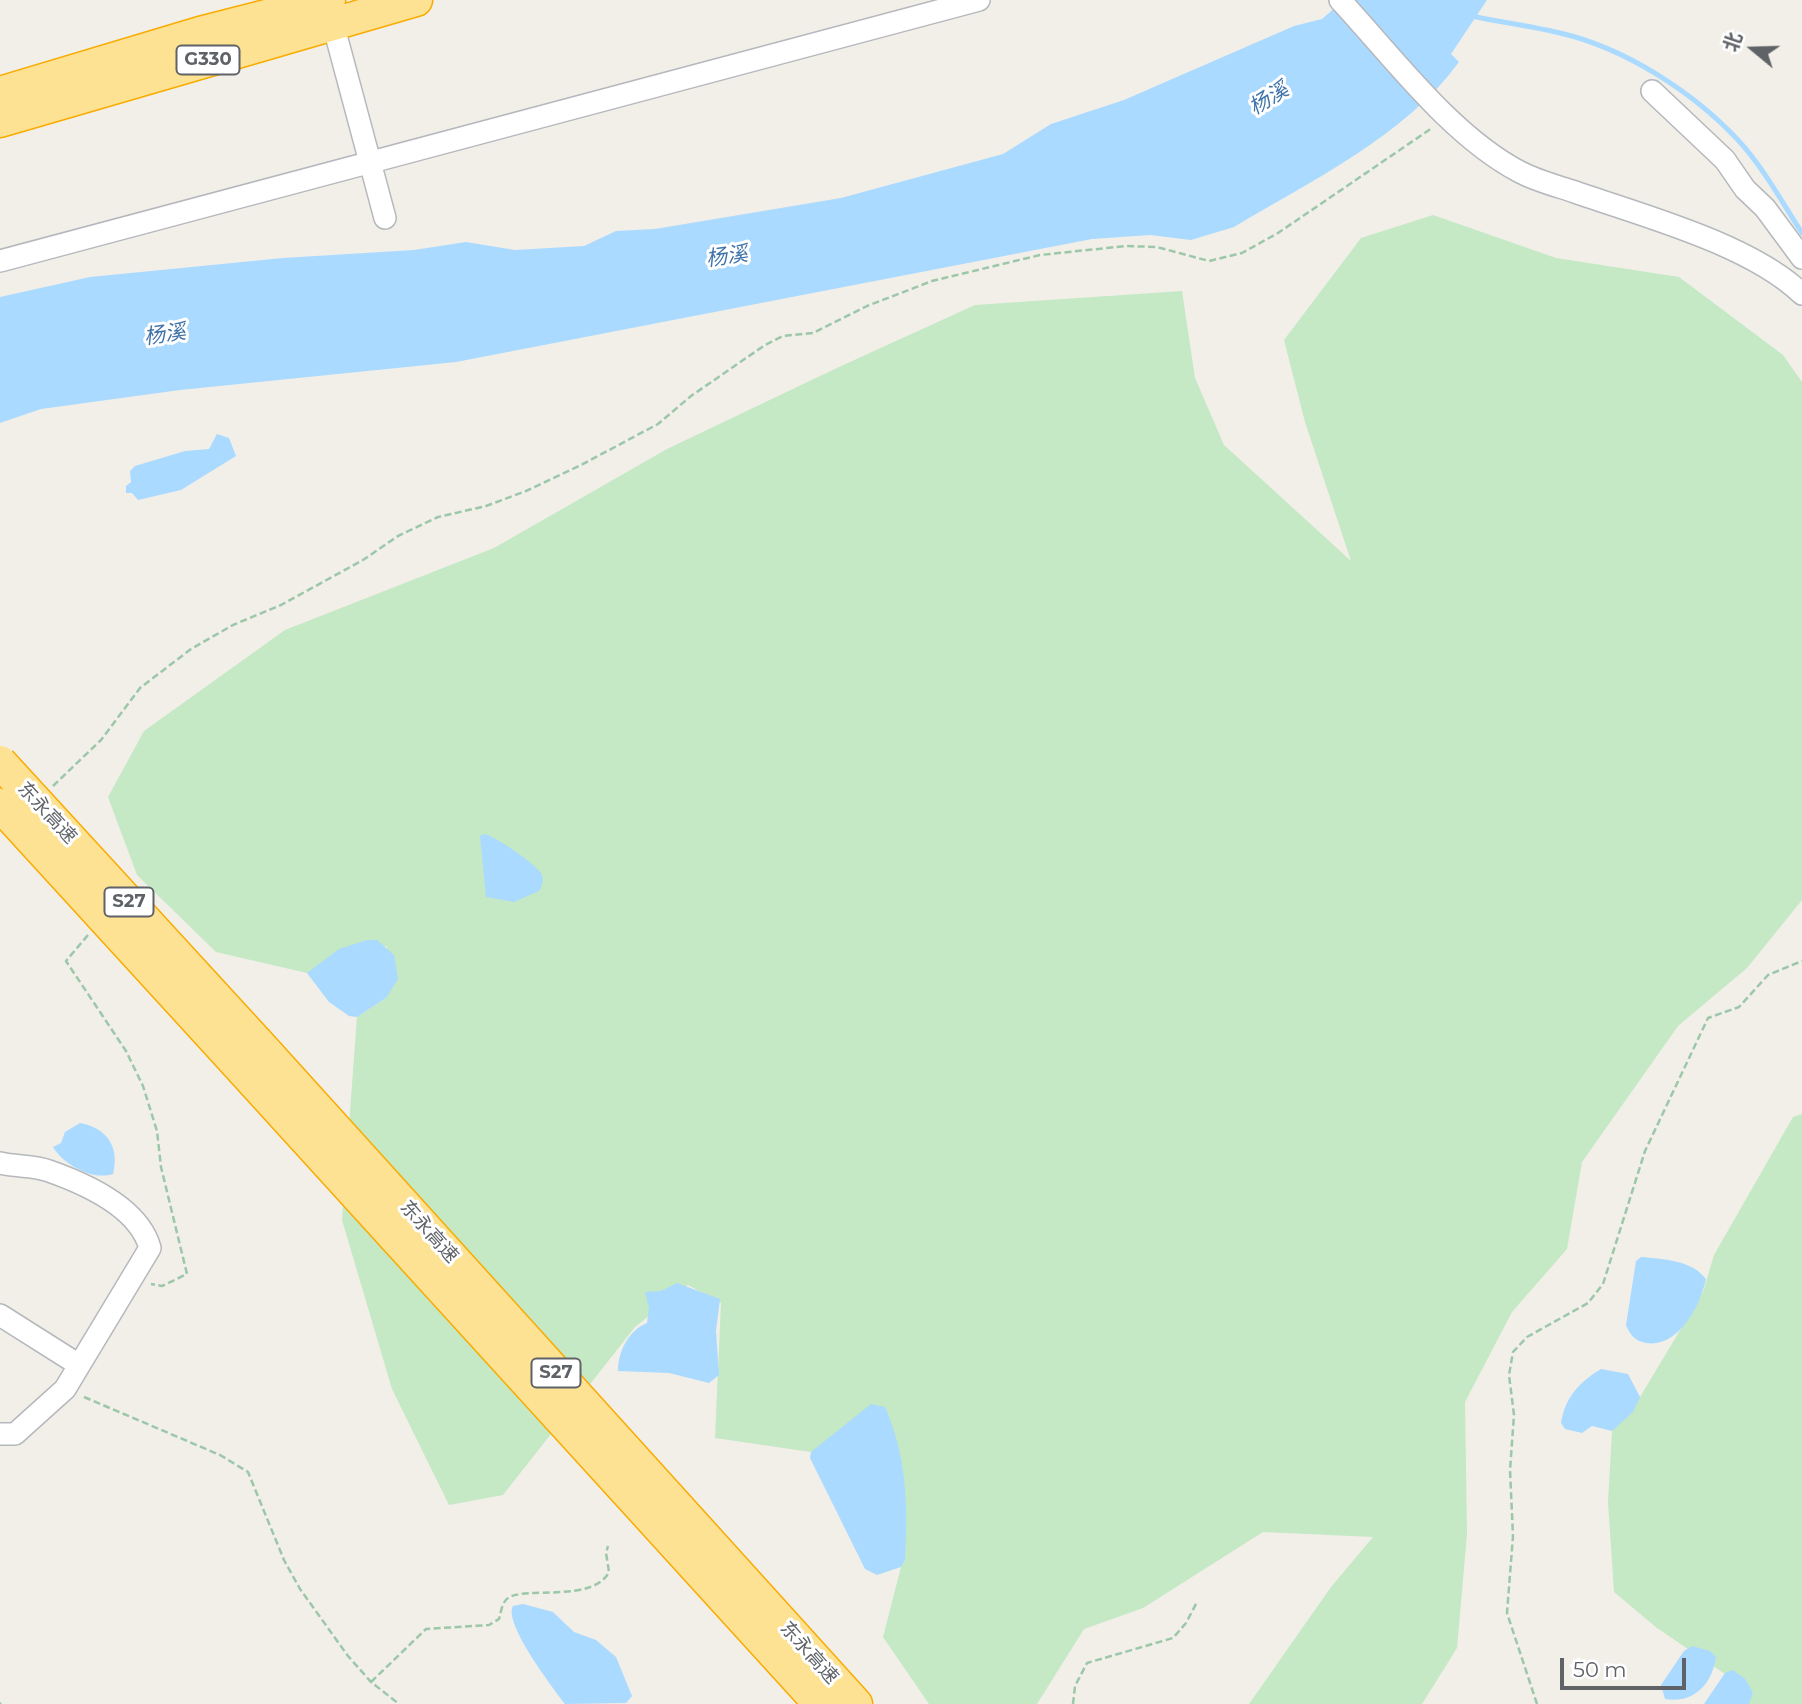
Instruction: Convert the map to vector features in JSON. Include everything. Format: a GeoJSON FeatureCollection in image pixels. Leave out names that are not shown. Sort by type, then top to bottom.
{"type":"FeatureCollection","features":[{"type":"Feature","properties":{"kind":"highway","name":"G330"},"geometry":{"type":"LineString","coordinates":[[0,93],[200,33],[416,0]]}},
{"type":"Feature","properties":{"kind":"highway","name":"G330"},"geometry":{"type":"LineString","coordinates":[[0,121],[331,12]]}},
{"type":"Feature","properties":{"kind":"highway","name":"东永高速"},"geometry":{"type":"LineString","coordinates":[[0,762],[246,1053],[820,1704]]}},
{"type":"Feature","properties":{"kind":"highway","name":"东永高速"},"geometry":{"type":"LineString","coordinates":[[0,805],[246,1053],[856,1704]]}},
{"type":"Feature","properties":{"kind":"street"},"geometry":{"type":"LineString","coordinates":[[0,261],[979,0]]}},
{"type":"Feature","properties":{"kind":"street"},"geometry":{"type":"LineString","coordinates":[[1340,0],[1445,113],[1520,172],[1702,237],[1798,282]]}},
{"type":"Feature","properties":{"kind":"street"},"geometry":{"type":"LineString","coordinates":[[331,12],[385,218]]}},
{"type":"Feature","properties":{"kind":"street"},"geometry":{"type":"LineString","coordinates":[[1653,90],[1726,160],[1745,189],[1765,208],[1802,258]]}},
{"type":"Feature","properties":{"kind":"street"},"geometry":{"type":"LineString","coordinates":[[0,1434],[15,1434],[65,1389],[150,1248],[145,1230],[121,1208],[47,1170],[1,1165]]}},
{"type":"Feature","properties":{"kind":"street"},"geometry":{"type":"LineString","coordinates":[[0,1315],[79,1365]]}},
{"type":"Feature","properties":{"kind":"path"},"geometry":{"type":"LineString","coordinates":[[52,787],[101,740],[140,688],[191,649],[233,625],[281,605],[363,560],[398,536],[438,517],[486,506],[581,466],[658,424],[691,396],[774,340],[813,333],[867,306],[932,281],[1040,255],[1126,246],[1157,247],[1209,261],[1242,253],[1278,233],[1435,126],[1445,113]]}},
{"type":"Feature","properties":{"kind":"path"},"geometry":{"type":"LineString","coordinates":[[87,930],[88,936],[66,961],[126,1051],[142,1086],[157,1131],[161,1167],[187,1273],[162,1286],[133,1279]]}},
{"type":"Feature","properties":{"kind":"path"},"geometry":{"type":"LineString","coordinates":[[1537,1704],[1507,1613],[1513,1536],[1510,1470],[1514,1415],[1509,1375],[1513,1352],[1527,1338],[1588,1303],[1603,1284],[1645,1151],[1708,1018],[1740,1007],[1768,975],[1802,961]]}},
{"type":"Feature","properties":{"kind":"path"},"geometry":{"type":"LineString","coordinates":[[65,1389],[220,1455],[248,1472],[284,1560],[325,1628],[371,1682],[399,1704]]}},
{"type":"Feature","properties":{"kind":"path"},"geometry":{"type":"LineString","coordinates":[[371,1682],[426,1629],[489,1625],[499,1619],[504,1603],[514,1595],[570,1592],[599,1582],[609,1572],[606,1553],[608,1546]]}},
{"type":"Feature","properties":{"kind":"path"},"geometry":{"type":"LineString","coordinates":[[1073,1704],[1075,1686],[1087,1663],[1173,1638],[1186,1623],[1197,1602]]}},
{"type":"Feature","properties":{"kind":"green space"},"geometry":{"type":"Polygon","coordinates":[[[1433,215],[1556,258],[1679,277],[1783,355],[1802,382],[1802,900],[1747,968],[1678,1026],[1582,1162],[1567,1249],[1512,1312],[1465,1402],[1467,1534],[1457,1648],[1422,1704],[1249,1704],[1331,1587],[1373,1537],[1263,1532],[1143,1608],[1084,1629],[1037,1704],[929,1704],[883,1637],[901,1567],[884,1408],[811,1452],[715,1438],[721,1303],[688,1285],[635,1327],[503,1495],[449,1505],[392,1389],[342,1220],[357,1017],[386,998],[387,946],[307,973],[216,952],[137,875],[108,797],[144,731],[285,630],[494,548],[667,449],[975,305],[1182,291],[1195,378],[1224,445],[1351,561],[1305,422],[1284,340],[1361,238],[1433,215]]]}},
{"type":"Feature","properties":{"kind":"green space"},"geometry":{"type":"Polygon","coordinates":[[[1802,1114],[1802,1704],[1748,1704],[1753,1693],[1657,1628],[1614,1592],[1608,1502],[1612,1431],[1640,1397],[1703,1292],[1714,1255],[1793,1117],[1802,1114]]]}},
{"type":"Feature","properties":{"kind":"water","name":"杨溪"},"geometry":{"type":"Polygon","coordinates":[[[1344,0],[1487,0],[1451,54],[1459,62],[1437,89],[1412,113],[1355,155],[1234,227],[1191,240],[1150,235],[1092,239],[456,362],[180,390],[41,409],[0,423],[0,297],[90,277],[283,258],[414,250],[466,242],[515,250],[584,246],[616,231],[655,229],[841,198],[1003,154],[1051,124],[1124,100],[1294,26],[1322,19],[1344,0]]]}},
{"type":"Feature","properties":{"kind":"water"},"geometry":{"type":"Polygon","coordinates":[[[217,434],[229,438],[236,456],[181,490],[138,500],[132,493],[126,493],[126,486],[131,482],[130,471],[135,466],[185,451],[209,449],[217,434]]]}},
{"type":"Feature","properties":{"kind":"water"},"geometry":{"type":"Polygon","coordinates":[[[484,834],[516,852],[539,871],[543,879],[539,891],[514,902],[486,897],[480,836],[484,834]]]}},
{"type":"Feature","properties":{"kind":"water"},"geometry":{"type":"Polygon","coordinates":[[[367,940],[377,940],[394,955],[398,979],[386,998],[357,1017],[349,1016],[329,1002],[307,973],[339,949],[367,940]]]}},
{"type":"Feature","properties":{"kind":"water"},"geometry":{"type":"Polygon","coordinates":[[[80,1123],[98,1129],[109,1140],[115,1155],[113,1174],[96,1175],[79,1170],[53,1147],[61,1143],[65,1132],[80,1123]]]}},
{"type":"Feature","properties":{"kind":"water"},"geometry":{"type":"Polygon","coordinates":[[[1641,1257],[1685,1264],[1706,1279],[1699,1302],[1686,1323],[1668,1339],[1658,1343],[1639,1341],[1631,1335],[1626,1325],[1636,1261],[1641,1257]]]}},
{"type":"Feature","properties":{"kind":"water"},"geometry":{"type":"Polygon","coordinates":[[[677,1283],[720,1299],[716,1331],[719,1375],[709,1383],[669,1373],[618,1371],[626,1342],[635,1331],[647,1323],[649,1308],[645,1292],[661,1291],[677,1283]]]}},
{"type":"Feature","properties":{"kind":"water"},"geometry":{"type":"Polygon","coordinates":[[[1601,1369],[1628,1374],[1640,1397],[1633,1412],[1612,1431],[1592,1426],[1582,1433],[1565,1429],[1561,1423],[1570,1398],[1586,1379],[1601,1369]]]}},
{"type":"Feature","properties":{"kind":"water"},"geometry":{"type":"Polygon","coordinates":[[[871,1404],[885,1407],[892,1426],[902,1463],[906,1501],[905,1560],[901,1567],[877,1575],[865,1569],[810,1458],[811,1452],[871,1404]]]}},
{"type":"Feature","properties":{"kind":"water"},"geometry":{"type":"Polygon","coordinates":[[[523,1604],[553,1612],[574,1632],[596,1640],[616,1657],[632,1696],[626,1703],[565,1704],[531,1655],[515,1626],[513,1606],[523,1604]]]}},
{"type":"Feature","properties":{"kind":"water"},"geometry":{"type":"Polygon","coordinates":[[[1692,1646],[1710,1651],[1716,1657],[1710,1676],[1693,1695],[1675,1700],[1665,1699],[1661,1685],[1684,1651],[1692,1646]]]}},
{"type":"Feature","properties":{"kind":"water"},"geometry":{"type":"Polygon","coordinates":[[[1733,1670],[1745,1679],[1753,1693],[1749,1704],[1704,1704],[1725,1673],[1733,1670]]]}},
{"type":"Feature","properties":{"kind":"waterway"},"geometry":{"type":"LineString","coordinates":[[1471,16],[1584,40],[1633,61],[1679,89],[1720,122],[1747,150],[1802,233]]}}]}
